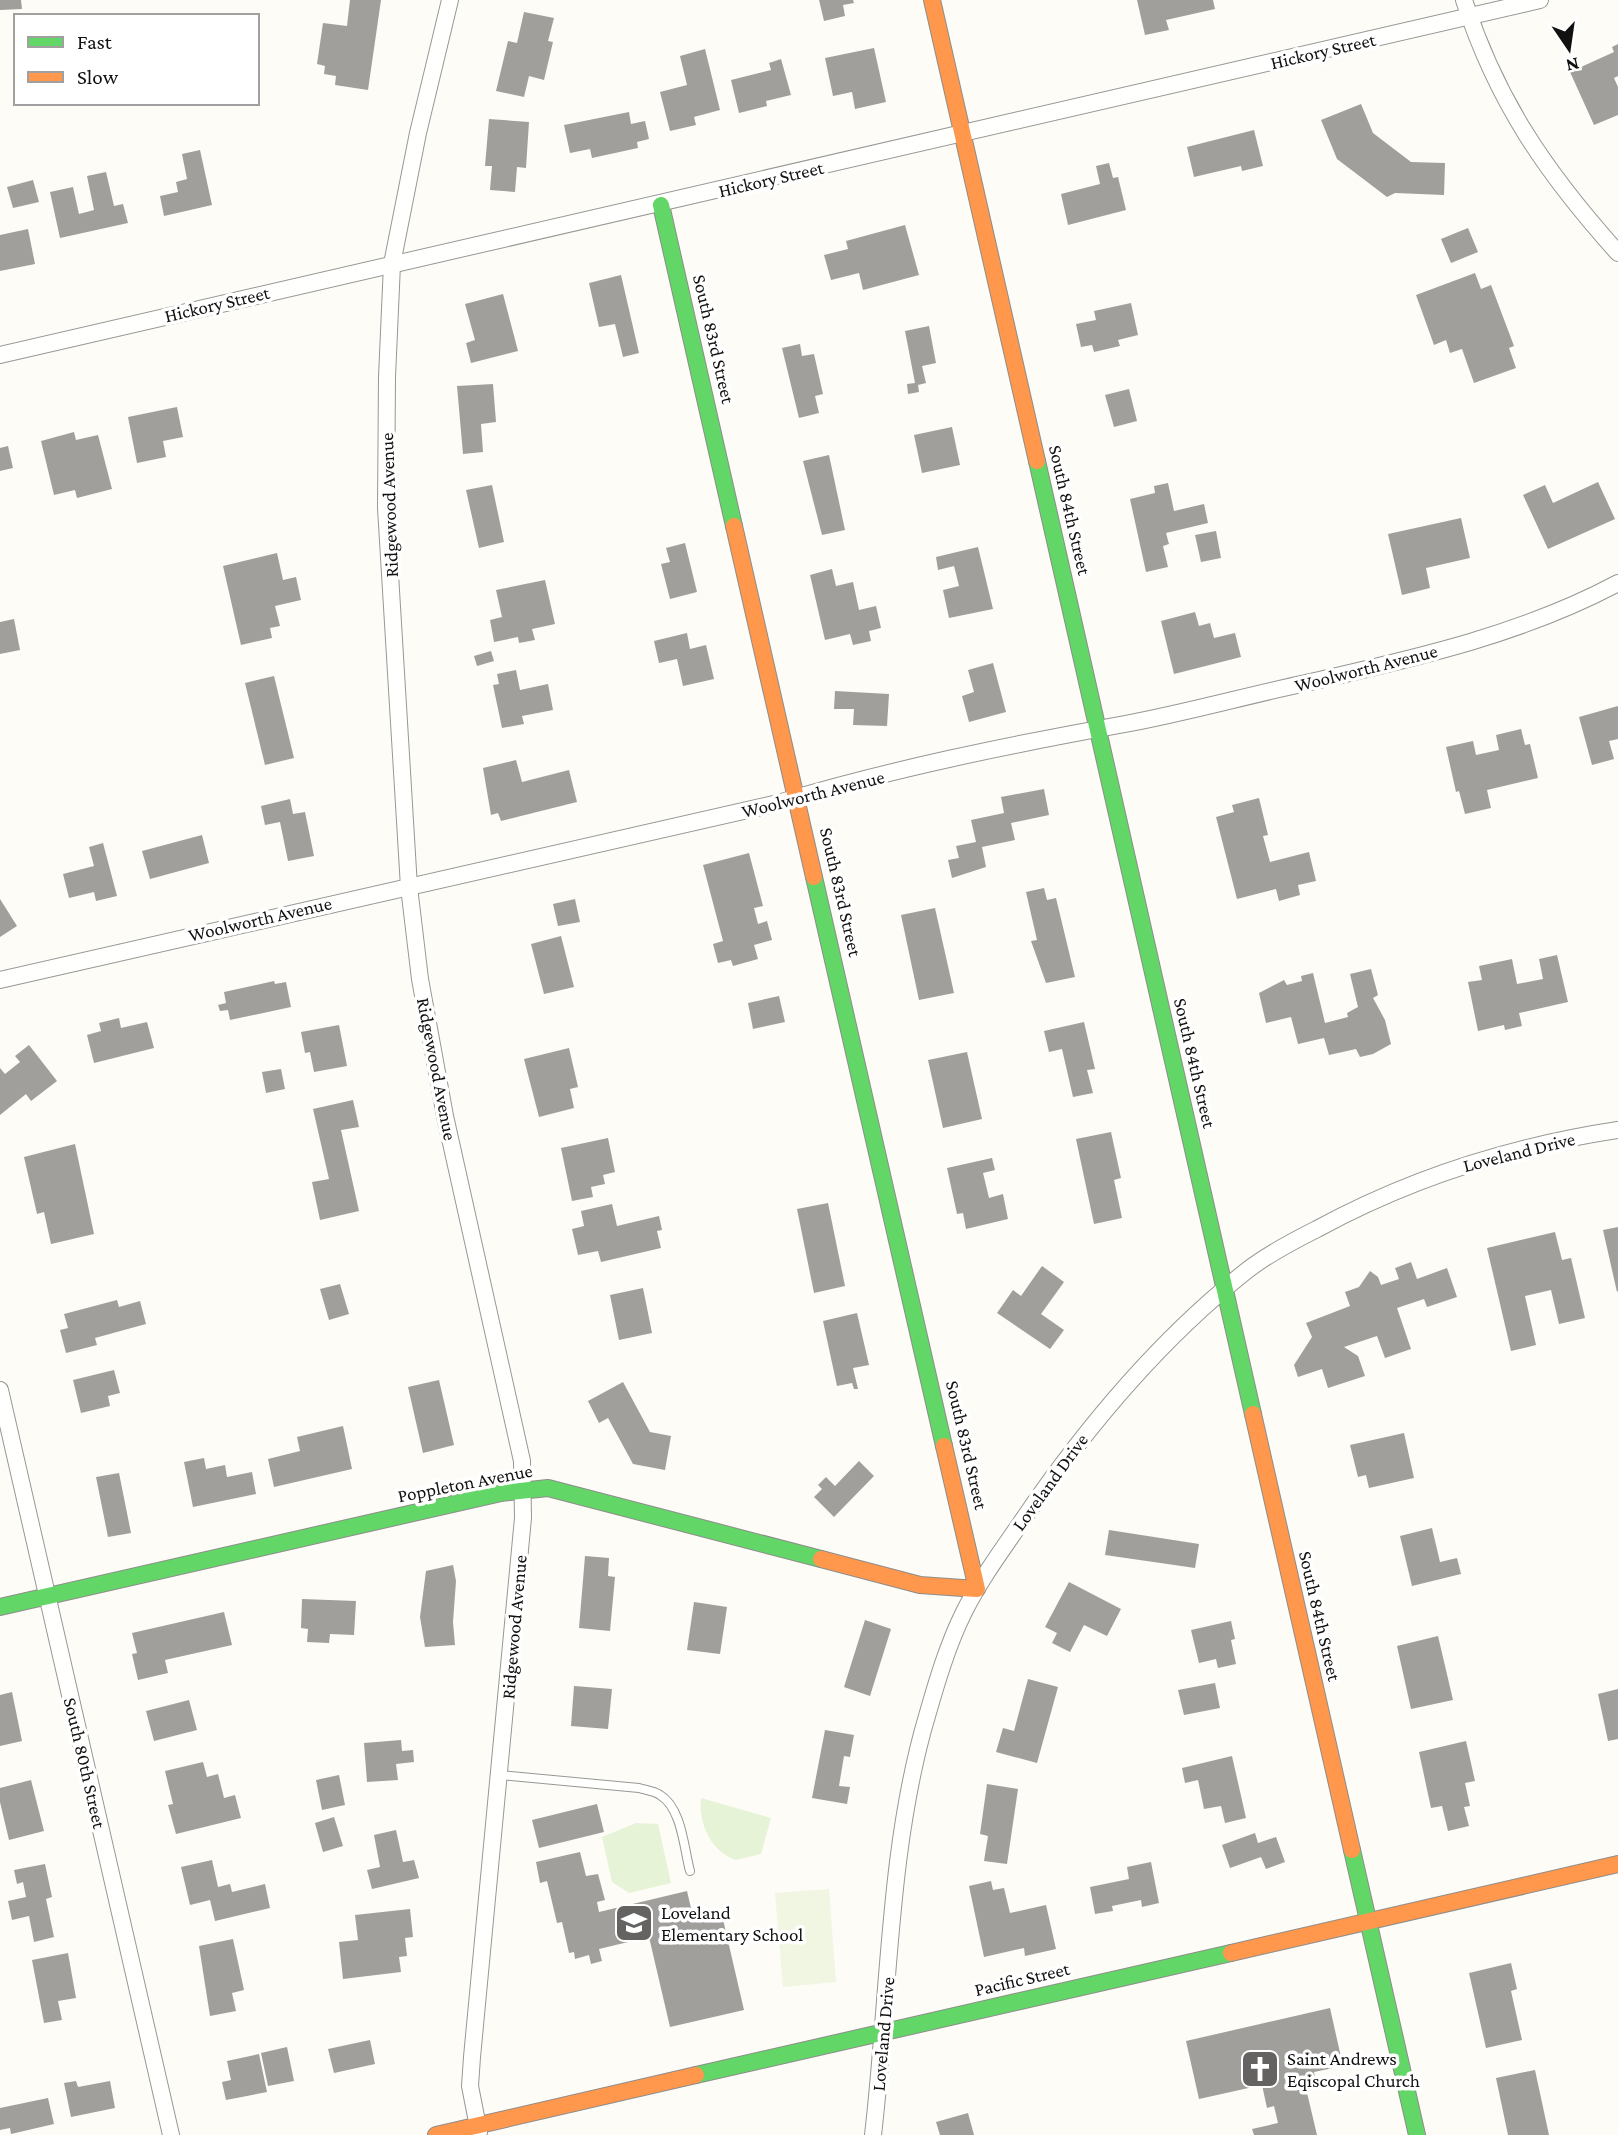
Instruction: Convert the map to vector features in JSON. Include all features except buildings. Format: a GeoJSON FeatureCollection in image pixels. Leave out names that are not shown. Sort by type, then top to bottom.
{"type":"FeatureCollection","features":[{"type":"Feature","properties":{"kind":"main road","name":"South 84th Street"},"geometry":{"type":"LineString","coordinates":[[932,0],[1417,2135]]}},
{"type":"Feature","properties":{"kind":"main road","name":"South 83rd Street"},"geometry":{"type":"LineString","coordinates":[[661,205],[976,1589]]}},
{"type":"Feature","properties":{"kind":"main road","name":"Poppleton Avenue"},"geometry":{"type":"LineString","coordinates":[[0,1607],[522,1491],[562,1490],[920,1585],[976,1589]]}},
{"type":"Feature","properties":{"kind":"main road","name":"Pacific Street"},"geometry":{"type":"LineString","coordinates":[[436,2135],[479,2130],[883,2033],[1618,1864]]}},
{"type":"Feature","properties":{"kind":"street","name":"Ridgewood Avenue"},"geometry":{"type":"LineString","coordinates":[[450,0],[418,132],[392,264],[387,377],[386,508],[409,887],[420,979],[444,1116],[522,1461],[523,1518],[470,2086],[479,2130]]}},
{"type":"Feature","properties":{"kind":"street"},"geometry":{"type":"LineString","coordinates":[[1464,0],[1510,108],[1536,153],[1567,195],[1618,253]]}},
{"type":"Feature","properties":{"kind":"street","name":"Hickory Street"},"geometry":{"type":"LineString","coordinates":[[0,355],[661,205],[1540,0]]}},
{"type":"Feature","properties":{"kind":"street","name":"Woolworth Avenue"},"geometry":{"type":"LineString","coordinates":[[0,980],[1393,663],[1533,620],[1618,583]]}},
{"type":"Feature","properties":{"kind":"street","name":"Loveland Drive"},"geometry":{"type":"LineString","coordinates":[[873,2135],[900,1867],[917,1757],[939,1678],[963,1614],[976,1589],[1055,1471],[1154,1356],[1247,1271],[1300,1238],[1421,1180],[1501,1153],[1618,1130]]}},
{"type":"Feature","properties":{"kind":"street","name":"South 80th Street"},"geometry":{"type":"LineString","coordinates":[[0,1390],[172,2135]]}},
{"type":"Feature","properties":{"kind":"lane"},"geometry":{"type":"LineString","coordinates":[[500,1775],[639,1788],[660,1794],[670,1804],[676,1817],[690,1871]]}},
{"type":"Feature","properties":{"kind":"green space"},"geometry":{"type":"Polygon","coordinates":[[[701,1798],[771,1818],[761,1854],[736,1860],[720,1850],[704,1826],[701,1798]]]}},
{"type":"Feature","properties":{"kind":"green space"},"geometry":{"type":"Polygon","coordinates":[[[636,1823],[658,1824],[671,1883],[629,1893],[612,1882],[602,1837],[636,1823]]]}},
{"type":"Feature","properties":{"kind":"green space"},"geometry":{"type":"Polygon","coordinates":[[[829,1889],[836,1982],[783,1987],[775,1893],[829,1889]]]}},
{"type":"Feature","properties":{"kind":"traffic: fast"},"geometry":{"type":"LineString","coordinates":[[661,205],[734,526]]}},
{"type":"Feature","properties":{"kind":"traffic: fast"},"geometry":{"type":"LineString","coordinates":[[1037,461],[1253,1414]]}},
{"type":"Feature","properties":{"kind":"traffic: fast"},"geometry":{"type":"LineString","coordinates":[[814,877],[944,1446]]}},
{"type":"Feature","properties":{"kind":"traffic: fast"},"geometry":{"type":"LineString","coordinates":[[0,1607],[501,1493],[548,1488],[821,1559]]}},
{"type":"Feature","properties":{"kind":"traffic: fast"},"geometry":{"type":"LineString","coordinates":[[1352,1850],[1417,2135]]}},
{"type":"Feature","properties":{"kind":"traffic: fast"},"geometry":{"type":"LineString","coordinates":[[696,2075],[1231,1953]]}},
{"type":"Feature","properties":{"kind":"traffic: slow"},"geometry":{"type":"LineString","coordinates":[[932,0],[1037,461]]}},
{"type":"Feature","properties":{"kind":"traffic: slow"},"geometry":{"type":"LineString","coordinates":[[734,526],[814,877]]}},
{"type":"Feature","properties":{"kind":"traffic: slow"},"geometry":{"type":"LineString","coordinates":[[1253,1414],[1352,1850]]}},
{"type":"Feature","properties":{"kind":"traffic: slow"},"geometry":{"type":"LineString","coordinates":[[821,1559],[920,1585],[977,1589],[944,1446]]}},
{"type":"Feature","properties":{"kind":"traffic: slow"},"geometry":{"type":"LineString","coordinates":[[1231,1953],[1618,1864]]}},
{"type":"Feature","properties":{"kind":"traffic: slow"},"geometry":{"type":"LineString","coordinates":[[436,2135],[696,2075]]}},
{"type":"Feature","properties":{"kind":"place","name":"Loveland Elementary School"},"geometry":{"type":"Point","coordinates":[634,1923]}},
{"type":"Feature","properties":{"kind":"place","name":"Saint Andrews Eqiscopal Church"},"geometry":{"type":"Point","coordinates":[1260,2069]}}]}
